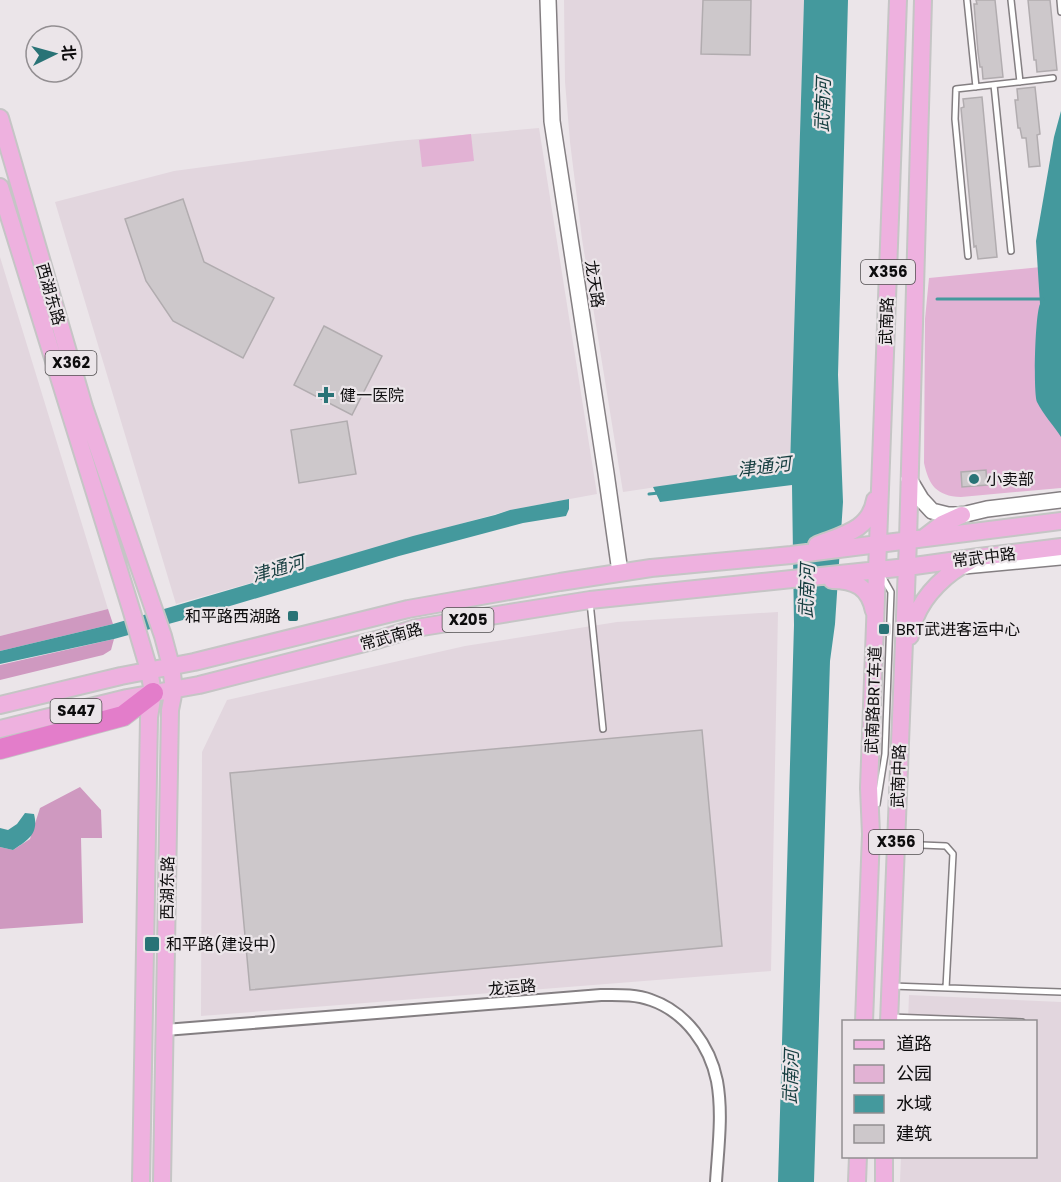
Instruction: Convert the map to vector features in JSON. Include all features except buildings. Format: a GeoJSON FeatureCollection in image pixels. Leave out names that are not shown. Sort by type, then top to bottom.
{"type":"FeatureCollection","features":[{"type":"Feature","properties":{"kind":"highway"},"geometry":{"type":"LineString","coordinates":[[0,749],[123,716],[153,693]]}},
{"type":"Feature","properties":{"kind":"main road","name":"武南路"},"geometry":{"type":"LineString","coordinates":[[878,570],[898,0]]}},
{"type":"Feature","properties":{"kind":"main road","name":"武南路"},"geometry":{"type":"LineString","coordinates":[[907,567],[916,539],[909,479],[923,0]]}},
{"type":"Feature","properties":{"kind":"main road","name":"西湖东路"},"geometry":{"type":"LineString","coordinates":[[0,118],[84,407],[163,636],[171,666],[174,690],[170,710],[162,1182]]}},
{"type":"Feature","properties":{"kind":"main road","name":"西湖东路"},"geometry":{"type":"LineString","coordinates":[[0,187],[149,670]]}},
{"type":"Feature","properties":{"kind":"main road"},"geometry":{"type":"LineString","coordinates":[[847,541],[874,511],[881,465]]}},
{"type":"Feature","properties":{"kind":"main road"},"geometry":{"type":"LineString","coordinates":[[916,539],[962,515]]}},
{"type":"Feature","properties":{"kind":"main road","name":"常武中路"},"geometry":{"type":"LineString","coordinates":[[916,539],[1061,521]]}},
{"type":"Feature","properties":{"kind":"main road","name":"X205"},"geometry":{"type":"LineString","coordinates":[[847,541],[879,544],[916,539]]}},
{"type":"Feature","properties":{"kind":"main road","name":"常武南路"},"geometry":{"type":"LineString","coordinates":[[171,666],[408,609],[620,572],[791,555],[847,541]]}},
{"type":"Feature","properties":{"kind":"main road","name":"常武中路"},"geometry":{"type":"LineString","coordinates":[[907,567],[1061,547]]}},
{"type":"Feature","properties":{"kind":"main road"},"geometry":{"type":"LineString","coordinates":[[903,663],[914,619],[926,598],[960,566],[979,556]]}},
{"type":"Feature","properties":{"kind":"main road","name":"X205"},"geometry":{"type":"LineString","coordinates":[[845,576],[907,567]]}},
{"type":"Feature","properties":{"kind":"main road","name":"武南中路"},"geometry":{"type":"LineString","coordinates":[[889,1019],[907,567]]}},
{"type":"Feature","properties":{"kind":"main road","name":"武南中路"},"geometry":{"type":"LineString","coordinates":[[864,1020],[871,834],[869,788],[878,570]]}},
{"type":"Feature","properties":{"kind":"main road","name":"常武南路"},"geometry":{"type":"LineString","coordinates":[[0,729],[153,693],[199,686],[416,628],[590,600],[789,579],[845,576]]}},
{"type":"Feature","properties":{"kind":"main road"},"geometry":{"type":"LineString","coordinates":[[845,576],[862,587],[872,601],[876,622]]}},
{"type":"Feature","properties":{"kind":"main road","name":"X205"},"geometry":{"type":"LineString","coordinates":[[149,670],[171,666]]}},
{"type":"Feature","properties":{"kind":"main road","name":"X362"},"geometry":{"type":"LineString","coordinates":[[149,670],[153,693]]}},
{"type":"Feature","properties":{"kind":"main road","name":"S447"},"geometry":{"type":"LineString","coordinates":[[0,705],[149,670]]}},
{"type":"Feature","properties":{"kind":"main road","name":"西湖东路"},"geometry":{"type":"LineString","coordinates":[[141,1182],[149,717],[153,693]]}},
{"type":"Feature","properties":{"kind":"main road"},"geometry":{"type":"LineString","coordinates":[[857,1182],[858,1158]]}},
{"type":"Feature","properties":{"kind":"main road"},"geometry":{"type":"LineString","coordinates":[[884,1158],[884,1182]]}},
{"type":"Feature","properties":{"kind":"street","name":"龙天路"},"geometry":{"type":"LineString","coordinates":[[548,0],[552,121],[620,572]]}},
{"type":"Feature","properties":{"kind":"street"},"geometry":{"type":"LineString","coordinates":[[909,479],[921,499],[932,510],[948,515],[962,515],[987,509],[1061,500]]}},
{"type":"Feature","properties":{"kind":"street"},"geometry":{"type":"LineString","coordinates":[[907,567],[960,566],[1061,557]]}},
{"type":"Feature","properties":{"kind":"street","name":"龙运路"},"geometry":{"type":"LineString","coordinates":[[165,1029],[601,995],[628,995],[651,1000],[671,1009],[691,1026],[709,1054],[717,1082],[720,1114],[716,1182]]}},
{"type":"Feature","properties":{"kind":"lane"},"geometry":{"type":"LineString","coordinates":[[967,0],[976,87]]}},
{"type":"Feature","properties":{"kind":"lane"},"geometry":{"type":"LineString","coordinates":[[1011,0],[1020,82]]}},
{"type":"Feature","properties":{"kind":"lane"},"geometry":{"type":"LineString","coordinates":[[1060,0],[1061,12]]}},
{"type":"Feature","properties":{"kind":"lane"},"geometry":{"type":"LineString","coordinates":[[968,256],[955,119],[956,89],[1053,78]]}},
{"type":"Feature","properties":{"kind":"lane"},"geometry":{"type":"LineString","coordinates":[[994,85],[1011,251]]}},
{"type":"Feature","properties":{"kind":"lane","name":"武南路BRT车道"},"geometry":{"type":"LineString","coordinates":[[871,834],[885,754],[891,592],[878,570]]}},
{"type":"Feature","properties":{"kind":"lane"},"geometry":{"type":"LineString","coordinates":[[590,600],[603,729]]}},
{"type":"Feature","properties":{"kind":"lane"},"geometry":{"type":"LineString","coordinates":[[896,844],[946,846],[953,854],[946,988]]}},
{"type":"Feature","properties":{"kind":"lane"},"geometry":{"type":"LineString","coordinates":[[891,986],[1061,992]]}},
{"type":"Feature","properties":{"kind":"lane"},"geometry":{"type":"LineString","coordinates":[[889,1019],[933,1020]]}},
{"type":"Feature","properties":{"kind":"shaded area"},"geometry":{"type":"Polygon","coordinates":[[[564,0],[804,0],[790,467],[623,492],[582,239],[570,142],[565,82],[564,0]]]}},
{"type":"Feature","properties":{"kind":"shaded area"},"geometry":{"type":"Polygon","coordinates":[[[539,128],[597,494],[510,510],[176,604],[55,202],[174,171],[397,141],[539,128]]]}},
{"type":"Feature","properties":{"kind":"shaded area"},"geometry":{"type":"Polygon","coordinates":[[[0,257],[108,609],[0,636],[0,257]]]}},
{"type":"Feature","properties":{"kind":"shaded area"},"geometry":{"type":"Polygon","coordinates":[[[108,609],[113,624],[0,651],[0,636],[108,609]]]}},
{"type":"Feature","properties":{"kind":"shaded area"},"geometry":{"type":"Polygon","coordinates":[[[778,612],[771,971],[201,1016],[202,752],[227,700],[465,646],[617,622],[778,612]]]}},
{"type":"Feature","properties":{"kind":"shaded area"},"geometry":{"type":"Polygon","coordinates":[[[114,639],[111,650],[103,655],[0,680],[0,665],[114,639]]]}},
{"type":"Feature","properties":{"kind":"shaded area"},"geometry":{"type":"Polygon","coordinates":[[[80,787],[101,810],[102,838],[81,838],[83,923],[0,929],[0,847],[13,850],[30,839],[40,808],[80,787]]]}},
{"type":"Feature","properties":{"kind":"shaded area"},"geometry":{"type":"Polygon","coordinates":[[[909,995],[1061,1002],[1061,1182],[900,1182],[901,1158],[1037,1158],[1037,1020],[908,1020],[909,995]]]}},
{"type":"Feature","properties":{"kind":"green space"},"geometry":{"type":"Polygon","coordinates":[[[471,134],[474,161],[422,167],[419,140],[471,134]]]}},
{"type":"Feature","properties":{"kind":"green space"},"geometry":{"type":"Polygon","coordinates":[[[1061,265],[1061,488],[961,497],[940,492],[931,483],[924,463],[925,319],[929,278],[1061,265]]]}},
{"type":"Feature","properties":{"kind":"water","name":"武南河"},"geometry":{"type":"Polygon","coordinates":[[[804,0],[848,0],[838,375],[843,502],[835,624],[830,661],[814,1182],[778,1182],[794,625],[792,485],[660,502],[653,487],[790,467],[804,0]]]}},
{"type":"Feature","properties":{"kind":"water"},"geometry":{"type":"Polygon","coordinates":[[[1061,111],[1061,437],[1037,402],[1035,370],[1040,304],[1036,241],[1054,137],[1061,111]]]}},
{"type":"Feature","properties":{"kind":"water"},"geometry":{"type":"Polygon","coordinates":[[[569,499],[566,516],[523,523],[399,556],[114,639],[0,664],[0,651],[113,624],[510,510],[569,499]]]}},
{"type":"Feature","properties":{"kind":"water"},"geometry":{"type":"Polygon","coordinates":[[[25,813],[34,814],[34,832],[13,850],[0,847],[0,828],[8,830],[17,824],[25,813]]]}},
{"type":"Feature","properties":{"kind":"waterway"},"geometry":{"type":"LineString","coordinates":[[937,299],[1043,299]]}},
{"type":"Feature","properties":{"kind":"waterway","name":"津通河"},"geometry":{"type":"LineString","coordinates":[[649,494],[659,493]]}},
{"type":"Feature","properties":{"kind":"place","name":"健一医院"},"geometry":{"type":"Point","coordinates":[326,395]}},
{"type":"Feature","properties":{"kind":"place","name":"小卖部"},"geometry":{"type":"Point","coordinates":[974,479]}},
{"type":"Feature","properties":{"kind":"place","name":"和平路西湖路"},"geometry":{"type":"Point","coordinates":[293,616]}},
{"type":"Feature","properties":{"kind":"place","name":"BRT武进客运中心"},"geometry":{"type":"Point","coordinates":[884,629]}},
{"type":"Feature","properties":{"kind":"place","name":"和平路(建设中)"},"geometry":{"type":"Point","coordinates":[152,944]}}]}
